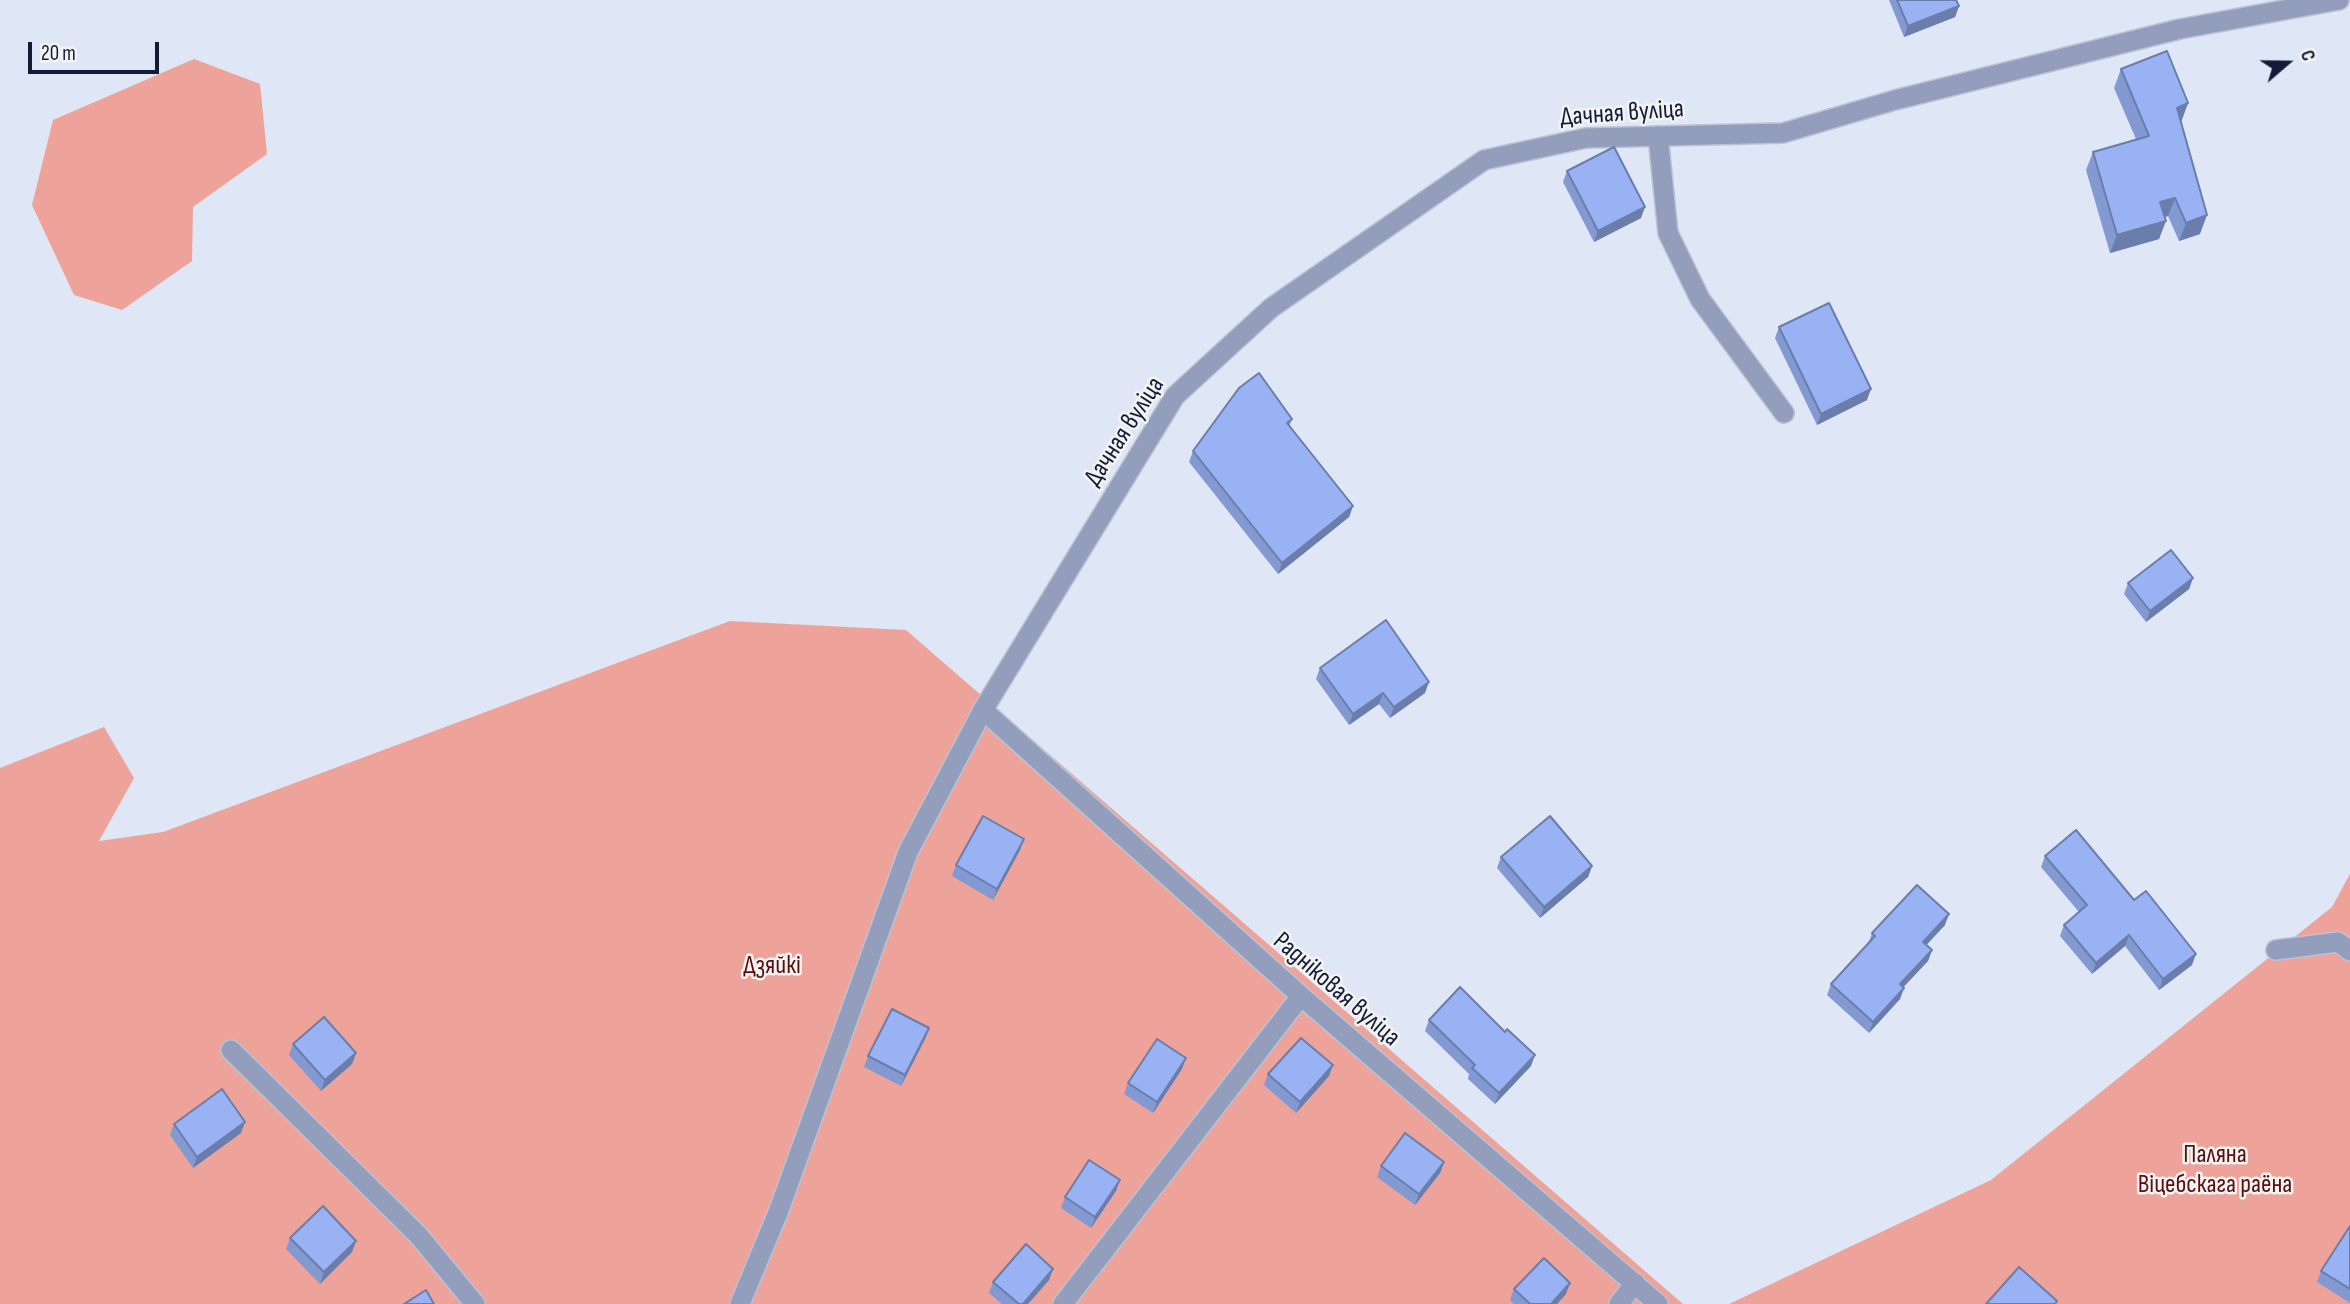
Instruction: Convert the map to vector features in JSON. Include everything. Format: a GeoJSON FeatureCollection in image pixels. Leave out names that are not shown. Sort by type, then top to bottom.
{"type":"FeatureCollection","features":[{"type":"Feature","properties":{"kind":"street","name":"Дачная вуліца"},"geometry":{"type":"LineString","coordinates":[[740,1304],[779,1210],[908,852],[984,710],[1175,396],[1271,309],[1483,160],[1586,138],[1783,133],[1895,100],[2179,29],[2339,0]]}},
{"type":"Feature","properties":{"kind":"street"},"geometry":{"type":"LineString","coordinates":[[1658,136],[1668,233],[1700,299],[1784,413]]}},
{"type":"Feature","properties":{"kind":"street","name":"Радніковая вуліца"},"geometry":{"type":"LineString","coordinates":[[984,710],[1301,996],[1658,1304]]}},
{"type":"Feature","properties":{"kind":"street"},"geometry":{"type":"LineString","coordinates":[[2276,950],[2338,942],[2350,951]]}},
{"type":"Feature","properties":{"kind":"street"},"geometry":{"type":"LineString","coordinates":[[1063,1304],[1301,996]]}},
{"type":"Feature","properties":{"kind":"street"},"geometry":{"type":"LineString","coordinates":[[230,1050],[419,1236],[475,1304]]}},
{"type":"Feature","properties":{"kind":"street"},"geometry":{"type":"LineString","coordinates":[[1619,1304],[1635,1283]]}},
{"type":"Feature","properties":{"kind":"green space"},"geometry":{"type":"Polygon","coordinates":[[[194,59],[260,84],[267,154],[193,207],[192,261],[122,310],[74,295],[32,205],[53,120],[194,59]]]}},
{"type":"Feature","properties":{"kind":"green space","name":"Дзяйкі"},"geometry":{"type":"Polygon","coordinates":[[[730,621],[906,630],[1683,1304],[0,1304],[0,768],[104,727],[134,778],[99,841],[163,832],[730,621]]]}},
{"type":"Feature","properties":{"kind":"green space","name":"Паляна Віцебскага раёна"},"geometry":{"type":"Polygon","coordinates":[[[2350,874],[2350,1304],[1729,1304],[1991,1180],[2332,907],[2350,874]]]}},
{"type":"Feature","properties":{"kind":"building"},"geometry":{"type":"Polygon","coordinates":[[[1897,0],[1956,0],[1959,6],[1908,26],[1897,0]]]}},
{"type":"Feature","properties":{"kind":"building"},"geometry":{"type":"Polygon","coordinates":[[[2167,51],[2188,103],[2177,108],[2207,215],[2186,223],[2175,198],[2160,202],[2166,221],[2117,235],[2093,152],[2149,136],[2121,69],[2167,51]]]}},
{"type":"Feature","properties":{"kind":"building"},"geometry":{"type":"Polygon","coordinates":[[[1614,147],[1645,207],[1598,231],[1567,171],[1614,147]]]}},
{"type":"Feature","properties":{"kind":"building"},"geometry":{"type":"Polygon","coordinates":[[[1829,303],[1871,389],[1821,414],[1779,327],[1829,303]]]}},
{"type":"Feature","properties":{"kind":"building"},"geometry":{"type":"Polygon","coordinates":[[[1259,373],[1292,419],[1287,423],[1353,506],[1282,563],[1193,451],[1239,388],[1259,373]]]}},
{"type":"Feature","properties":{"kind":"building"},"geometry":{"type":"Polygon","coordinates":[[[2171,550],[2193,578],[2150,611],[2128,583],[2171,550]]]}},
{"type":"Feature","properties":{"kind":"building"},"geometry":{"type":"Polygon","coordinates":[[[1386,620],[1429,682],[1394,707],[1383,693],[1353,714],[1320,668],[1386,620]]]}},
{"type":"Feature","properties":{"kind":"building"},"geometry":{"type":"Polygon","coordinates":[[[983,816],[1024,839],[997,889],[956,865],[983,816]]]}},
{"type":"Feature","properties":{"kind":"building"},"geometry":{"type":"Polygon","coordinates":[[[1550,816],[1592,866],[1544,907],[1501,857],[1550,816]]]}},
{"type":"Feature","properties":{"kind":"building"},"geometry":{"type":"Polygon","coordinates":[[[2076,830],[2134,900],[2146,891],[2196,954],[2163,979],[2129,935],[2096,963],[2064,925],[2087,905],[2045,856],[2076,830]]]}},
{"type":"Feature","properties":{"kind":"building"},"geometry":{"type":"Polygon","coordinates":[[[1917,885],[1949,914],[1923,942],[1932,950],[1900,984],[1904,988],[1873,1022],[1831,984],[1875,936],[1872,933],[1917,885]]]}},
{"type":"Feature","properties":{"kind":"building"},"geometry":{"type":"Polygon","coordinates":[[[1460,987],[1505,1032],[1507,1029],[1535,1055],[1499,1093],[1472,1068],[1475,1065],[1429,1020],[1460,987]]]}},
{"type":"Feature","properties":{"kind":"building"},"geometry":{"type":"Polygon","coordinates":[[[892,1009],[929,1028],[905,1075],[868,1056],[892,1009]]]}},
{"type":"Feature","properties":{"kind":"building"},"geometry":{"type":"Polygon","coordinates":[[[324,1017],[356,1053],[325,1080],[293,1044],[324,1017]]]}},
{"type":"Feature","properties":{"kind":"building"},"geometry":{"type":"Polygon","coordinates":[[[1301,1038],[1333,1065],[1300,1102],[1268,1074],[1301,1038]]]}},
{"type":"Feature","properties":{"kind":"building"},"geometry":{"type":"Polygon","coordinates":[[[1157,1039],[1186,1058],[1157,1102],[1128,1083],[1157,1039]]]}},
{"type":"Feature","properties":{"kind":"building"},"geometry":{"type":"Polygon","coordinates":[[[222,1089],[245,1122],[197,1157],[174,1124],[222,1089]]]}},
{"type":"Feature","properties":{"kind":"building"},"geometry":{"type":"Polygon","coordinates":[[[1405,1133],[1444,1162],[1419,1194],[1381,1166],[1405,1133]]]}},
{"type":"Feature","properties":{"kind":"building"},"geometry":{"type":"Polygon","coordinates":[[[1089,1160],[1120,1180],[1095,1217],[1065,1197],[1089,1160]]]}},
{"type":"Feature","properties":{"kind":"building"},"geometry":{"type":"Polygon","coordinates":[[[323,1206],[356,1241],[324,1272],[290,1238],[323,1206]]]}},
{"type":"Feature","properties":{"kind":"building"},"geometry":{"type":"Polygon","coordinates":[[[2350,1226],[2350,1289],[2321,1271],[2350,1226]]]}},
{"type":"Feature","properties":{"kind":"building"},"geometry":{"type":"Polygon","coordinates":[[[1026,1244],[1053,1269],[1023,1304],[1019,1304],[993,1282],[1026,1244]]]}},
{"type":"Feature","properties":{"kind":"building"},"geometry":{"type":"Polygon","coordinates":[[[1544,1258],[1570,1283],[1551,1304],[1530,1304],[1514,1289],[1544,1258]]]}},
{"type":"Feature","properties":{"kind":"building"},"geometry":{"type":"Polygon","coordinates":[[[2019,1267],[2057,1301],[2055,1304],[1986,1304],[2019,1267]]]}},
{"type":"Feature","properties":{"kind":"building"},"geometry":{"type":"Polygon","coordinates":[[[426,1290],[434,1304],[404,1304],[426,1290]]]}}]}
